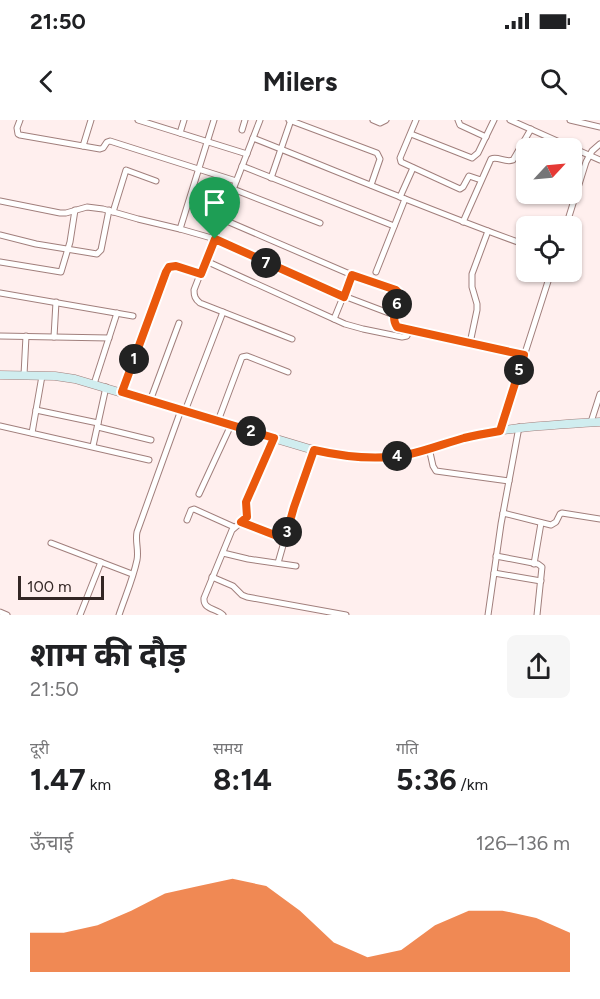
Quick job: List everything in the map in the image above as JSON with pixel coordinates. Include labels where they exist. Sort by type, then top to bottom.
[{"type":"street","points":[[20,120],[17,131],[20,135],[102,149],[106,142],[110,141],[236,182]]},
{"type":"street","points":[[83,146],[91,120]]},
{"type":"street","points":[[138,120],[154,123],[246,154]]},
{"type":"street","points":[[180,133],[184,120]]},
{"type":"street","points":[[180,229],[214,120]]},
{"type":"street","points":[[242,130],[245,120]]},
{"type":"street","points":[[260,120],[194,290],[196,300],[200,303],[292,339]]},
{"type":"street","points":[[272,178],[290,120],[377,153],[380,159],[371,185]]},
{"type":"street","points":[[373,120],[380,123],[386,120]]},
{"type":"street","points":[[416,120],[400,161],[460,189],[469,176],[481,180]]},
{"type":"street","points":[[458,120],[460,124],[486,137]]},
{"type":"street","points":[[411,134],[472,159],[478,153],[494,120]]},
{"type":"street","points":[[510,120],[600,160]]},
{"type":"street","points":[[570,120],[600,127]]},
{"type":"street","points":[[462,222],[490,159],[508,162],[513,160],[531,129]]},
{"type":"street","points":[[253,138],[516,241]]},
{"type":"street","points":[[569,216],[589,155],[600,144]]},
{"type":"street","points":[[242,166],[394,226]]},
{"type":"street","points":[[376,272],[413,168]]},
{"type":"street","points":[[0,235],[94,254],[100,252],[111,211],[126,170],[156,181]]},
{"type":"street","points":[[233,189],[320,223]]},
{"type":"street","points":[[0,201],[60,213],[93,207],[215,239],[344,297],[394,315]]},
{"type":"street","points":[[0,262],[60,273],[68,248],[75,210]]},
{"type":"street","points":[[222,219],[352,275],[398,292],[393,321],[397,327],[524,355]]},
{"type":"street","points":[[470,343],[477,310],[472,288],[472,274],[488,231]]},
{"type":"street","points":[[206,261],[334,319],[363,329],[402,338],[407,336],[410,330]]},
{"type":"street","points":[[122,392],[169,267],[176,266],[201,274]]},
{"type":"street","points":[[334,319],[352,275]]},
{"type":"street","points":[[500,431],[548,282]]},
{"type":"street","points":[[0,293],[133,316]]},
{"type":"street","points":[[54,337],[56,302]]},
{"type":"street","points":[[119,615],[138,555],[137,532],[223,312]]},
{"type":"street","points":[[94,384],[117,313]]},
{"type":"street","points":[[150,400],[179,323]]},
{"type":"street","points":[[0,336],[109,338]]},
{"type":"street","points":[[24,375],[26,336]]},
{"type":"street","points":[[218,421],[242,357],[248,356],[288,372]]},
{"type":"street","points":[[0,375],[67,378],[94,384],[314,450],[349,457],[410,454],[465,438],[519,427],[600,422]]},
{"type":"street","points":[[32,433],[42,376]]},
{"type":"street","points":[[93,446],[106,387]]},
{"type":"street","points":[[591,422],[600,394]]},
{"type":"street","points":[[36,410],[151,440]]},
{"type":"street","points":[[199,494],[231,425]]},
{"type":"street","points":[[0,426],[148,460]]},
{"type":"street","points":[[488,615],[519,427]]},
{"type":"street","points":[[223,615],[206,606],[204,598],[234,527],[247,517],[246,502],[274,438]]},
{"type":"street","points":[[429,448],[436,471],[509,481]]},
{"type":"street","points":[[278,563],[314,450]]},
{"type":"street","points":[[187,520],[191,510],[194,509],[234,527]]},
{"type":"street","points":[[503,513],[551,525],[555,524],[562,513],[600,519]]},
{"type":"street","points":[[241,522],[285,539]]},
{"type":"street","points":[[534,564],[541,523]]},
{"type":"street","points":[[51,543],[132,574]]},
{"type":"street","points":[[223,553],[296,566]]},
{"type":"street","points":[[496,556],[542,567],[537,615]]},
{"type":"street","points":[[80,615],[101,562]]},
{"type":"street","points":[[494,573],[541,581]]},
{"type":"street","points":[[212,577],[233,586],[247,597],[346,615]]},
{"type":"street","points":[[0,612],[7,615]]},
{"type":"route","points":[[215,239],[344,297],[352,275],[396,290],[399,296],[393,321],[397,327],[524,355],[500,431],[396,456],[349,457],[314,450],[285,539],[241,522],[247,517],[246,502],[274,438],[122,392],[169,267],[176,266],[201,274],[215,239]]}]
